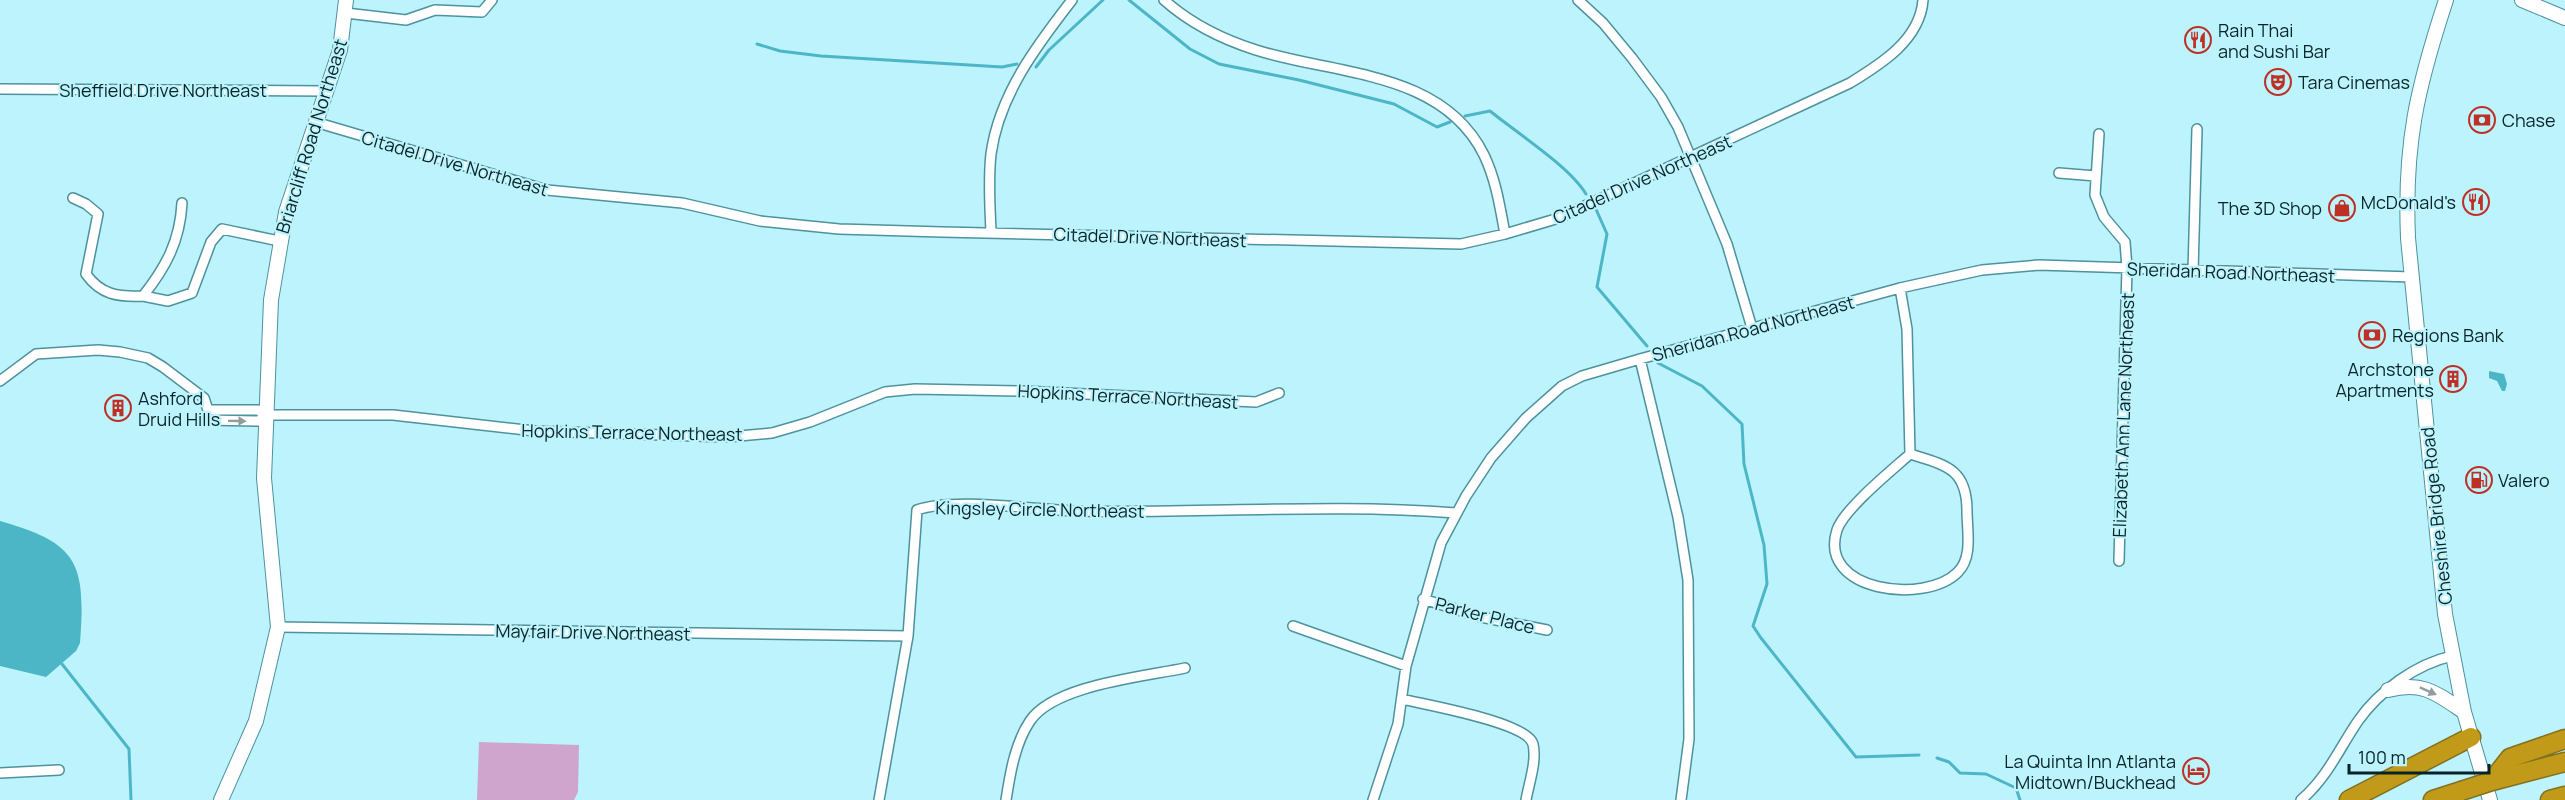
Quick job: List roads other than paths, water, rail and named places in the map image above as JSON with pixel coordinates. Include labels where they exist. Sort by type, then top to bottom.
[{"type":"highway","points":[[2349,800],[2471,737]]},
{"type":"highway","points":[[2488,781],[2510,758],[2565,738]]},
{"type":"highway","points":[[2433,800],[2488,781],[2564,762]]},
{"type":"highway","points":[[2550,800],[2565,796]]},
{"type":"main road","name":"Cheshire Bridge Road","points":[[2446,0],[2421,77],[2411,130],[2406,198],[2440,569],[2452,656],[2471,737],[2488,781],[2490,800]]},
{"type":"main road","points":[[2522,0],[2565,18]]},
{"type":"main road","name":"Briarcliff Road Northeast","points":[[221,800],[256,721],[278,627],[264,478],[271,300],[279,241],[315,122],[340,51],[346,6]]},
{"type":"main road","points":[[2388,690],[2404,686],[2425,688],[2464,712]]},
{"type":"street","points":[[346,6],[406,20],[435,10],[482,12],[492,0]]},
{"type":"street","points":[[991,232],[991,152],[1002,117],[1028,57],[1072,0]]},
{"type":"street","points":[[1164,0],[1188,20],[1232,42],[1404,86],[1441,104],[1459,120],[1483,153],[1494,178],[1505,234]]},
{"type":"street","points":[[1578,0],[1603,23],[1661,97],[1678,127],[1727,244],[1752,328]]},
{"type":"street","name":"Citadel Drive Northeast","points":[[315,122],[547,190],[682,203],[760,221],[816,227],[1461,244],[1559,218],[1866,74],[1906,40],[1921,15],[1923,0]]},
{"type":"street","name":"Sheffield Drive Northeast","points":[[0,89],[326,91]]},
{"type":"street","points":[[2193,270],[2197,129]]},
{"type":"street","name":"Elizabeth Ann Lane Northeast","points":[[2099,134],[2095,195],[2104,217],[2125,242],[2127,268],[2118,561]]},
{"type":"street","points":[[2059,173],[2097,176]]},
{"type":"street","points":[[73,198],[86,204],[98,214],[86,274],[94,286],[112,296],[143,296],[168,301],[192,293],[211,242],[222,230],[279,241]]},
{"type":"street","points":[[143,296],[172,254],[181,222],[182,203]]},
{"type":"street","name":"Sheridan Road Northeast","points":[[1373,800],[1398,724],[1406,666],[1423,599],[1441,543],[1456,513],[1491,458],[1526,418],[1562,387],[1582,376],[1640,358],[1834,308],[1900,288],[1982,270],[2022,265],[2412,276]]},
{"type":"street","points":[[1900,288],[1907,330],[1910,454],[1851,511],[1837,529],[1835,543],[1838,560],[1846,571],[1859,581],[1878,587],[1908,589],[1932,587],[1945,582],[1965,563],[1967,510],[1964,486],[1947,465],[1910,454]]},
{"type":"street","points":[[0,381],[36,354],[98,350],[120,352],[148,358],[204,398],[208,410],[258,410],[265,416],[259,421],[207,420]]},
{"type":"street","points":[[1640,358],[1678,517],[1688,580],[1689,739],[1681,800]]},
{"type":"street","name":"Hopkins Terrace Northeast","points":[[265,416],[393,415],[535,431],[728,437],[772,433],[810,422],[885,392],[1022,391],[1256,402],[1279,393]]},
{"type":"street","name":"Kingsley Circle Northeast","points":[[879,800],[908,636],[918,510],[928,506],[1141,512],[1323,507],[1456,513]]},
{"type":"street","name":"Parker Place","points":[[1423,599],[1481,617],[1547,630]]},
{"type":"street","points":[[1293,626],[1406,666]]},
{"type":"street","name":"Mayfair Drive Northeast","points":[[278,627],[908,636]]},
{"type":"street","points":[[2301,800],[2318,785],[2360,718],[2388,690],[2427,664],[2452,656]]},
{"type":"street","points":[[1006,800],[1013,761],[1023,736],[1030,720],[1047,704],[1066,693],[1185,668]]},
{"type":"street","points":[[1402,699],[1483,719],[1525,734],[1532,742],[1534,754],[1526,800]]},
{"type":"street","points":[[0,773],[59,770]]},
{"type":"water","points":[[2489,371],[2504,374],[2507,384],[2505,391],[2502,391],[2497,381],[2489,378]]},
{"type":"water","points":[[0,521],[47,538],[62,548],[72,561],[78,575],[82,616],[80,643],[76,651],[46,677],[0,666]]},
{"type":"waterway","points":[[1036,67],[1049,50],[1103,0]]},
{"type":"waterway","points":[[1129,0],[1190,49],[1219,64],[1299,80],[1394,104],[1437,127],[1450,122]]},
{"type":"waterway","points":[[757,44],[780,51],[821,56],[1002,67],[1017,64]]},
{"type":"waterway","points":[[1465,116],[1490,111],[1568,172],[1586,194]]},
{"type":"waterway","points":[[1595,207],[1607,234],[1597,287],[1647,346]]},
{"type":"waterway","points":[[1658,363],[1702,386],[1742,424],[1744,464],[1764,545],[1767,584],[1753,626],[1856,757],[1919,755]]},
{"type":"waterway","points":[[62,664],[129,749],[131,800]]},
{"type":"waterway","points":[[1937,758],[1949,762],[1960,773],[1986,774],[2016,788],[2020,800]]},
{"type":"place","name":"Rain Thai and Sushi Bar","points":[[2198,40]]},
{"type":"place","name":"Tara Cinemas","points":[[2278,82]]},
{"type":"place","name":"Chase","points":[[2482,120]]},
{"type":"place","name":"McDonald's","points":[[2476,202]]},
{"type":"place","name":"The 3D Shop","points":[[2342,208]]},
{"type":"place","name":"Regions Bank","points":[[2372,335]]},
{"type":"place","name":"Archstone Apartments","points":[[2453,379]]},
{"type":"place","name":"Ashford Druid Hills","points":[[118,408]]},
{"type":"place","name":"Valero","points":[[2479,480]]},
{"type":"place","name":"La Quinta Inn Atlanta Midtown/Buckhead","points":[[2196,771]]}]
